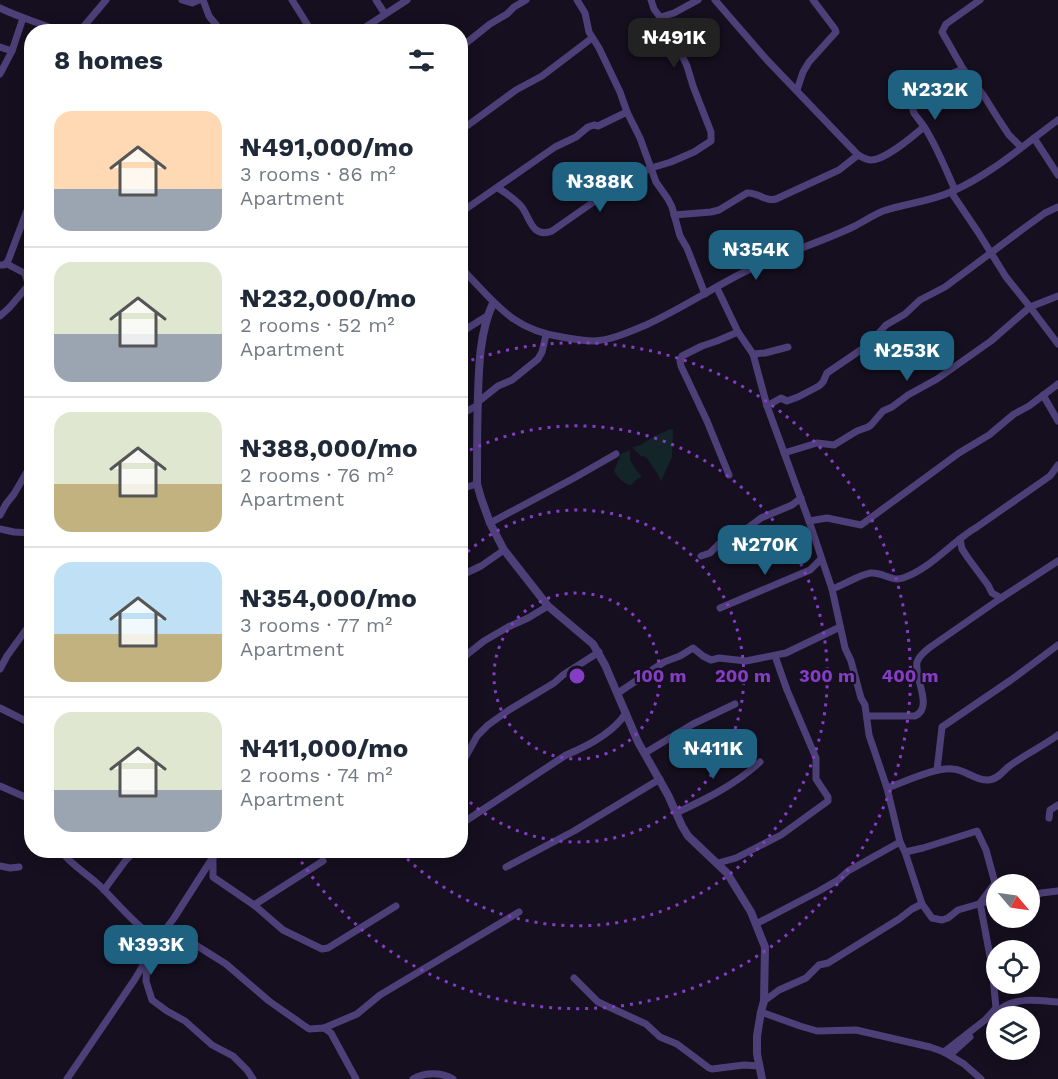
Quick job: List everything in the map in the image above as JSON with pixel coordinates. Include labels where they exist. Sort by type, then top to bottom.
[{"type":"street","points":[[86,24],[106,0]]},
{"type":"street","points":[[182,0],[192,3],[201,0],[216,24]]},
{"type":"street","points":[[292,0],[307,24]]},
{"type":"street","points":[[376,0],[385,14]]},
{"type":"street","points":[[370,24],[407,0]]},
{"type":"street","points":[[468,42],[526,0]]},
{"type":"street","points":[[577,0],[585,13],[589,32],[620,92],[654,169],[656,182],[668,199],[680,236],[705,294]]},
{"type":"street","points":[[498,188],[522,207],[534,226],[547,233],[622,182],[708,144],[712,138],[711,132],[687,66],[670,31],[654,9],[651,0]]},
{"type":"street","points":[[661,17],[698,0]]},
{"type":"street","points":[[715,0],[767,60],[865,159],[879,159],[898,148],[924,127]]},
{"type":"street","points":[[796,90],[809,62],[836,32],[813,0]]},
{"type":"street","points":[[980,0],[946,24],[942,32],[963,69],[1009,135],[1021,147]]},
{"type":"street","points":[[0,9],[41,24]]},
{"type":"street","points":[[0,74],[12,51],[23,18]]},
{"type":"street","points":[[468,125],[516,90],[542,76],[592,38]]},
{"type":"street","points":[[0,46],[12,51]]},
{"type":"street","points":[[963,69],[927,85],[916,94],[911,105],[913,111],[924,127],[953,191],[991,253],[1006,277],[1058,344]]},
{"type":"street","points":[[468,208],[555,147],[576,137],[588,127],[598,126],[627,112]]},
{"type":"street","points":[[468,276],[493,303],[523,326],[546,335],[582,340],[594,341],[611,338],[664,316],[754,267],[856,226],[876,214],[928,201],[953,191],[995,166],[1058,120]]},
{"type":"street","points":[[1034,138],[1058,175]]},
{"type":"street","points":[[674,215],[719,210],[751,193],[766,200],[776,199],[839,170],[858,154]]},
{"type":"street","points":[[767,406],[781,398],[787,401],[798,397],[819,386],[827,373],[868,345],[886,325],[921,300],[945,287],[1045,213],[1058,207]]},
{"type":"street","points":[[24,215],[3,264],[24,273]]},
{"type":"street","points":[[717,288],[738,332],[753,354],[767,406],[810,521],[832,589],[844,648],[851,661],[865,705],[869,735],[887,788],[900,842],[922,904],[932,918],[942,920],[958,910],[986,902]]},
{"type":"street","points":[[0,316],[24,290]]},
{"type":"street","points":[[784,453],[817,443],[834,444],[871,425],[883,411],[937,379],[991,340],[1030,307],[1058,296]]},
{"type":"street","points":[[493,303],[482,335],[477,484],[481,498],[490,523],[504,550],[548,606],[582,633],[599,652],[638,742],[660,779],[688,836],[727,873],[756,924],[765,946],[764,1001],[757,1036],[762,1079]]},
{"type":"street","points":[[468,328],[487,316]]},
{"type":"street","points":[[729,475],[680,361],[682,356],[692,351],[738,332]]},
{"type":"street","points":[[468,411],[498,386],[512,380],[538,359],[546,335]]},
{"type":"street","points":[[753,354],[788,346]]},
{"type":"street","points":[[810,521],[827,518],[861,525],[1058,384]]},
{"type":"street","points":[[1043,395],[1058,421]]},
{"type":"street","points":[[490,523],[616,454]]},
{"type":"street","points":[[832,589],[870,573],[878,573],[894,579],[905,578],[936,559],[960,539],[1050,476],[1058,465]]},
{"type":"street","points":[[0,515],[24,477]]},
{"type":"street","points":[[468,487],[477,484]]},
{"type":"street","points":[[700,556],[710,554],[720,543],[761,518],[792,505],[801,498]]},
{"type":"street","points":[[0,529],[24,533]]},
{"type":"street","points":[[960,539],[962,549],[992,593],[988,608]]},
{"type":"street","points":[[468,572],[504,550]]},
{"type":"street","points":[[720,608],[810,570],[821,559]]},
{"type":"street","points":[[867,716],[915,716],[920,713],[923,709],[923,700],[917,663],[920,656],[1001,598],[1058,561]]},
{"type":"street","points":[[992,593],[1001,598]]},
{"type":"street","points":[[468,654],[484,641],[548,606]]},
{"type":"street","points":[[618,693],[664,662],[693,648],[711,660],[719,657],[746,662],[786,654],[840,627]]},
{"type":"street","points":[[0,669],[24,633]]},
{"type":"street","points":[[937,770],[942,727],[1058,645]]},
{"type":"street","points":[[468,752],[477,736],[488,725],[599,652]]},
{"type":"street","points":[[718,863],[736,858],[781,836],[828,801],[816,780],[816,758],[775,656]]},
{"type":"street","points":[[645,753],[693,724],[735,704]]},
{"type":"street","points":[[0,708],[24,720]]},
{"type":"street","points":[[468,819],[566,755],[611,730],[626,713]]},
{"type":"street","points":[[887,788],[937,770],[952,768],[981,779],[996,778],[1010,766],[1058,735]]},
{"type":"street","points":[[676,813],[702,801],[744,776],[760,762]]},
{"type":"street","points":[[507,867],[574,831],[660,779]]},
{"type":"street","points":[[0,786],[24,796]]},
{"type":"street","points":[[1049,818],[1050,810],[1058,805]]},
{"type":"street","points":[[905,852],[977,831],[986,850],[995,883],[980,903],[992,967],[996,1008],[986,1020],[947,1054]]},
{"type":"street","points":[[756,924],[819,891],[848,871],[900,842]]},
{"type":"street","points":[[66,858],[141,926],[159,938]]},
{"type":"street","points":[[104,890],[128,858]]},
{"type":"street","points":[[67,1079],[148,958],[210,858]]},
{"type":"street","points":[[212,858],[213,877],[254,904],[283,930],[322,949],[328,948],[396,906]]},
{"type":"street","points":[[254,904],[323,861]]},
{"type":"street","points":[[0,866],[19,867]]},
{"type":"street","points":[[1040,894],[1058,891]]},
{"type":"street","points":[[764,1001],[779,990],[806,978],[819,964],[828,963],[922,904]]},
{"type":"street","points":[[166,928],[226,964],[269,1001],[309,1029],[324,1028],[357,1014],[380,995],[519,912]]},
{"type":"street","points":[[148,958],[146,981],[152,1000],[185,1021],[212,1045],[233,1056],[253,1079]]},
{"type":"street","points":[[574,978],[598,1002],[646,1024],[660,1037],[677,1044],[709,1068],[759,1066]]},
{"type":"street","points":[[947,1054],[1005,1006],[1032,1000],[1058,1002]]},
{"type":"street","points":[[761,1012],[817,1031],[856,1030],[947,1054],[964,1064],[981,1079]]},
{"type":"street","points":[[324,1028],[331,1033],[356,1079]]},
{"type":"street","points":[[413,1079],[416,1076],[433,1073],[453,1079]]},
{"type":"shaded area","points":[[670,429],[673,430],[672,457],[661,481],[646,457],[641,456],[632,447]]},
{"type":"shaded area","points":[[630,450],[630,460],[642,477],[631,485],[621,480],[614,471],[621,454]]}]
